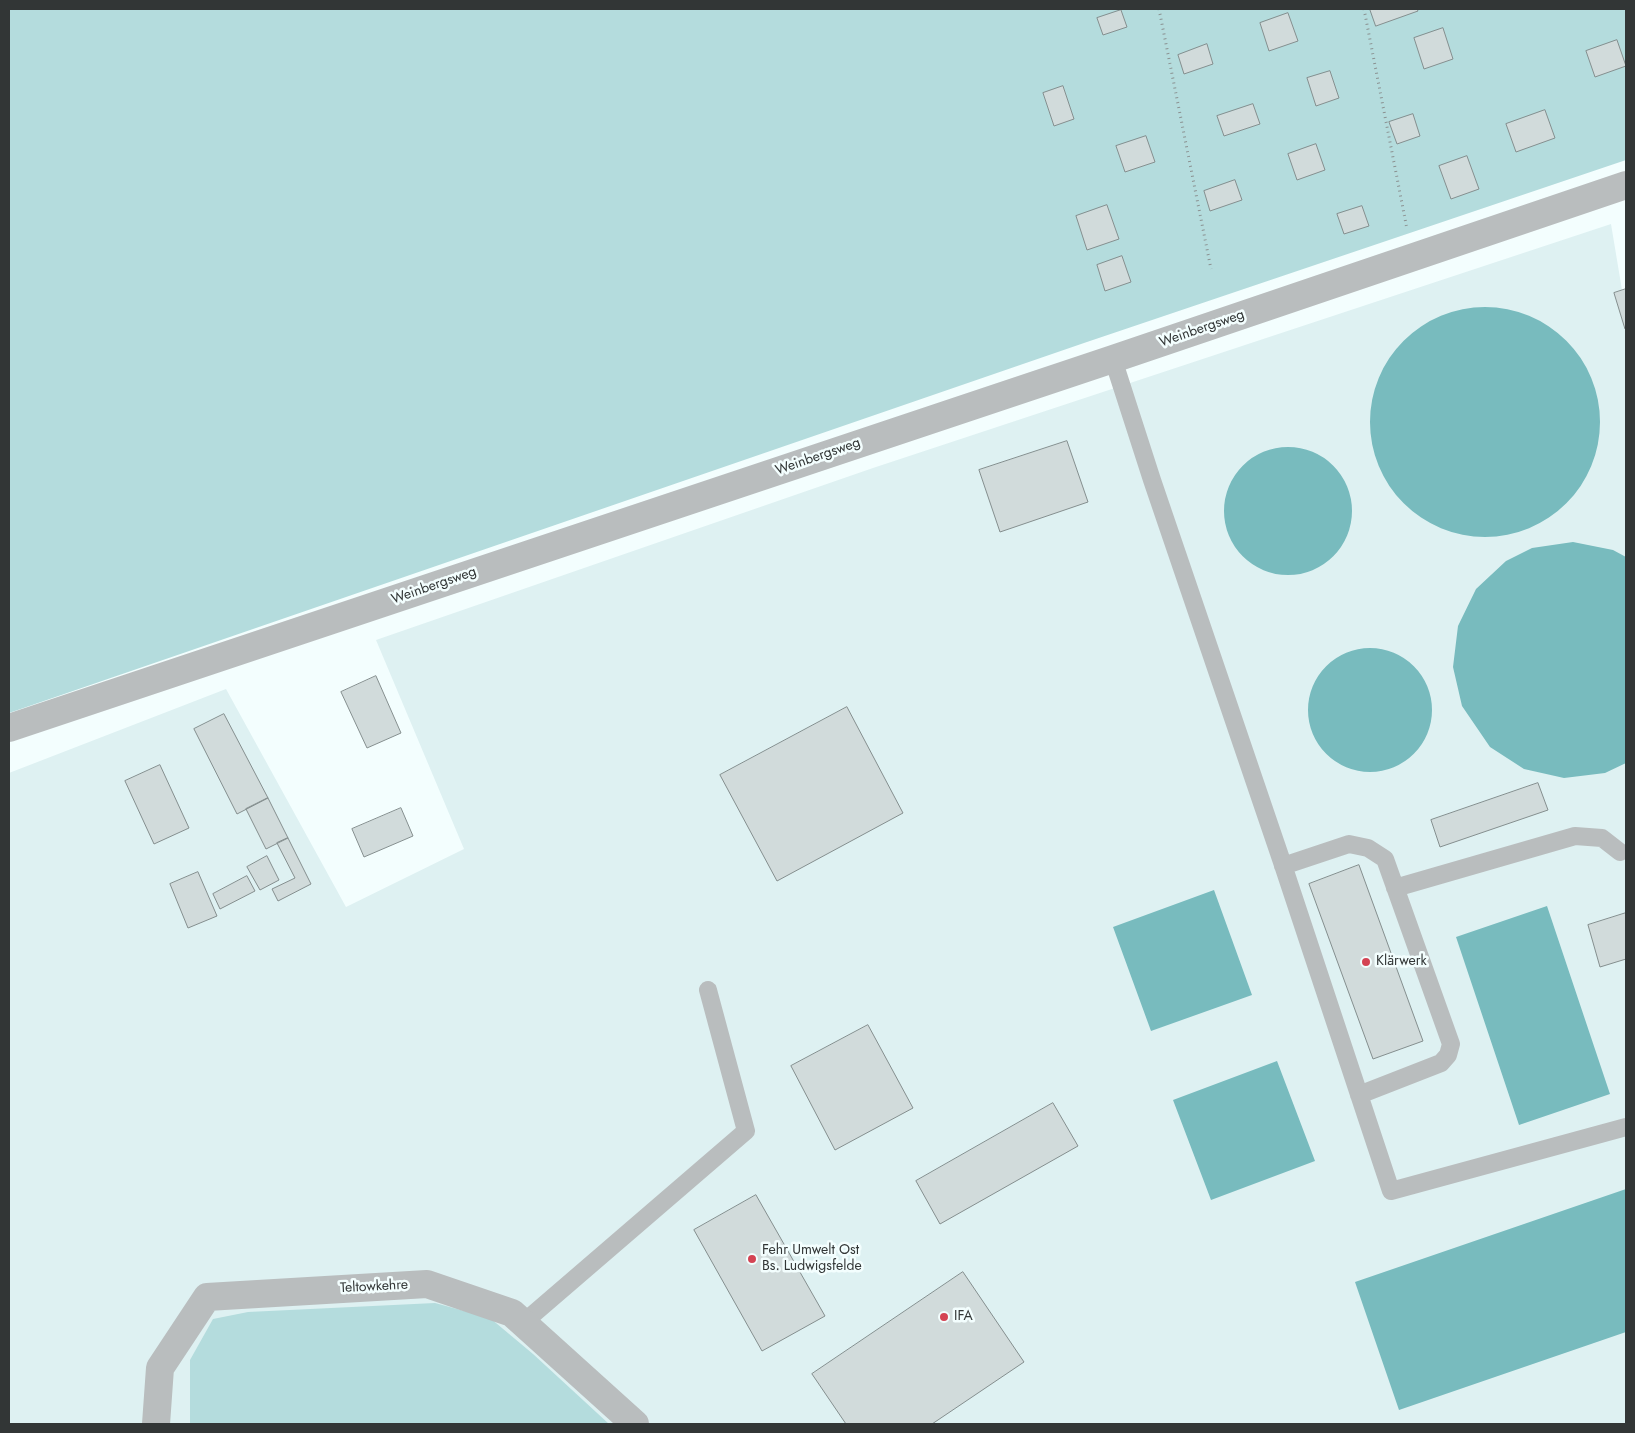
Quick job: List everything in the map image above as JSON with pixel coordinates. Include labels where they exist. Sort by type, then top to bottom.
[{"type":"street","name":"Weinbergsweg","points":[[9,728],[1113,359],[1626,185]]},
{"type":"street","name":"Teltowkehre","points":[[156,1424],[160,1368],[207,1297],[427,1284],[512,1313],[635,1424]]},
{"type":"lane","points":[[1113,359],[1152,480],[1284,866],[1390,1191],[1626,1127]]},
{"type":"lane","points":[[1395,888],[1575,836],[1602,838],[1620,852]]},
{"type":"lane","points":[[1284,866],[1349,844],[1368,848],[1385,859],[1451,1044],[1448,1055],[1441,1063],[1359,1095]]},
{"type":"lane","points":[[524,1324],[746,1131],[708,990]]},
{"type":"path","points":[[1159,9],[1211,269]]},
{"type":"path","points":[[1364,9],[1413,257]]},
{"type":"shaded area","points":[[9,9],[1626,9],[1626,160],[1084,343],[9,713]]},
{"type":"shaded area","points":[[1611,224],[1626,314],[1626,1424],[9,1424],[9,773],[226,689],[346,907],[464,849],[376,640],[873,468]]},
{"type":"shaded area","points":[[1485,307],[1507,309],[1529,316],[1549,326],[1574,349],[1581,358],[1595,389],[1600,422],[1598,444],[1591,466],[1581,486],[1558,511],[1549,518],[1518,532],[1485,537],[1463,535],[1441,528],[1421,518],[1396,495],[1389,486],[1375,455],[1370,422],[1372,400],[1379,378],[1389,358],[1412,333],[1421,326],[1452,312]]},
{"type":"shaded area","points":[[1288,447],[1312,452],[1333,466],[1347,487],[1352,511],[1347,535],[1333,556],[1312,570],[1288,575],[1264,570],[1243,556],[1229,535],[1224,511],[1229,487],[1243,466],[1264,452]]},
{"type":"shaded area","points":[[1573,542],[1613,550],[1626,557],[1626,763],[1605,773],[1564,778],[1524,769],[1490,747],[1462,706],[1453,667],[1458,626],[1476,589],[1506,561],[1532,548]]},
{"type":"shaded area","points":[[1370,648],[1394,653],[1414,666],[1427,686],[1432,710],[1427,734],[1414,754],[1394,767],[1370,772],[1346,767],[1326,754],[1313,734],[1308,710],[1313,686],[1326,666],[1346,653]]},
{"type":"shaded area","points":[[1214,890],[1252,995],[1151,1031],[1113,927]]},
{"type":"shaded area","points":[[1547,906],[1610,1094],[1519,1125],[1456,937]]},
{"type":"shaded area","points":[[1277,1061],[1315,1161],[1211,1200],[1173,1100]]},
{"type":"shaded area","points":[[1626,1189],[1626,1332],[1399,1410],[1355,1282]]},
{"type":"shaded area","points":[[435,1303],[490,1318],[533,1354],[609,1424],[190,1424],[190,1360],[213,1319],[248,1312]]},
{"type":"building","points":[[1370,9],[1417,9],[1418,11],[1376,26]]},
{"type":"building","points":[[1121,10],[1127,27],[1103,35],[1097,18]]},
{"type":"building","points":[[1288,13],[1298,41],[1269,51],[1260,23]]},
{"type":"building","points":[[1443,28],[1453,59],[1424,69],[1414,38]]},
{"type":"building","points":[[1617,40],[1626,66],[1595,77],[1586,51]]},
{"type":"building","points":[[1207,44],[1213,64],[1184,74],[1178,55]]},
{"type":"building","points":[[1330,71],[1339,98],[1316,106],[1307,78]]},
{"type":"building","points":[[1063,86],[1074,119],[1054,126],[1043,93]]},
{"type":"building","points":[[1253,104],[1260,124],[1224,136],[1217,116]]},
{"type":"building","points":[[1545,110],[1555,138],[1516,152],[1506,124]]},
{"type":"building","points":[[1413,114],[1420,136],[1397,144],[1389,122]]},
{"type":"building","points":[[1146,136],[1155,162],[1125,172],[1116,146]]},
{"type":"building","points":[[1316,144],[1325,170],[1297,180],[1288,154]]},
{"type":"building","points":[[1467,156],[1479,189],[1451,199],[1439,166]]},
{"type":"building","points":[[1235,180],[1242,200],[1210,211],[1204,191]]},
{"type":"building","points":[[1107,205],[1119,239],[1087,250],[1076,216]]},
{"type":"building","points":[[1362,206],[1369,226],[1344,234],[1337,214]]},
{"type":"building","points":[[1122,256],[1131,282],[1105,291],[1097,265]]},
{"type":"building","points":[[1626,289],[1626,329],[1625,329],[1614,293]]},
{"type":"building","points":[[1067,441],[1088,502],[1000,532],[979,470]]},
{"type":"building","points":[[376,676],[401,733],[367,748],[341,692]]},
{"type":"building","points":[[847,707],[903,813],[777,881],[720,775]]},
{"type":"building","points":[[224,714],[268,798],[237,814],[194,729]]},
{"type":"building","points":[[160,765],[189,828],[154,844],[125,781]]},
{"type":"building","points":[[1538,783],[1548,810],[1440,847],[1431,820]]},
{"type":"building","points":[[268,798],[288,838],[266,849],[246,809]]},
{"type":"building","points":[[401,808],[413,836],[364,857],[352,829]]},
{"type":"building","points":[[288,838],[311,884],[278,901],[272,889],[295,878],[277,843]]},
{"type":"building","points":[[267,856],[279,880],[260,890],[247,867]]},
{"type":"building","name":"Klärwerk","points":[[1359,865],[1423,1041],[1373,1059],[1309,884]]},
{"type":"building","points":[[198,872],[217,916],[188,928],[170,884]]},
{"type":"building","points":[[247,876],[255,891],[220,909],[213,894]]},
{"type":"building","points":[[1626,913],[1626,959],[1600,967],[1588,925]]},
{"type":"building","points":[[868,1025],[913,1108],[835,1150],[791,1066]]},
{"type":"building","points":[[1053,1103],[1078,1146],[940,1224],[916,1181]]},
{"type":"building","name":"Fehr Umwelt Ost Bs. Ludwigsfelde","points":[[756,1195],[825,1316],[762,1351],[694,1230]]},
{"type":"building","name":"IFA","points":[[963,1272],[1024,1362],[932,1424],[846,1424],[812,1374]]},
{"type":"place","name":"Klärwerk","points":[[1366,962]]},
{"type":"place","name":"Fehr Umwelt Ost Bs. Ludwigsfelde","points":[[752,1259]]},
{"type":"place","name":"IFA","points":[[944,1317]]}]
